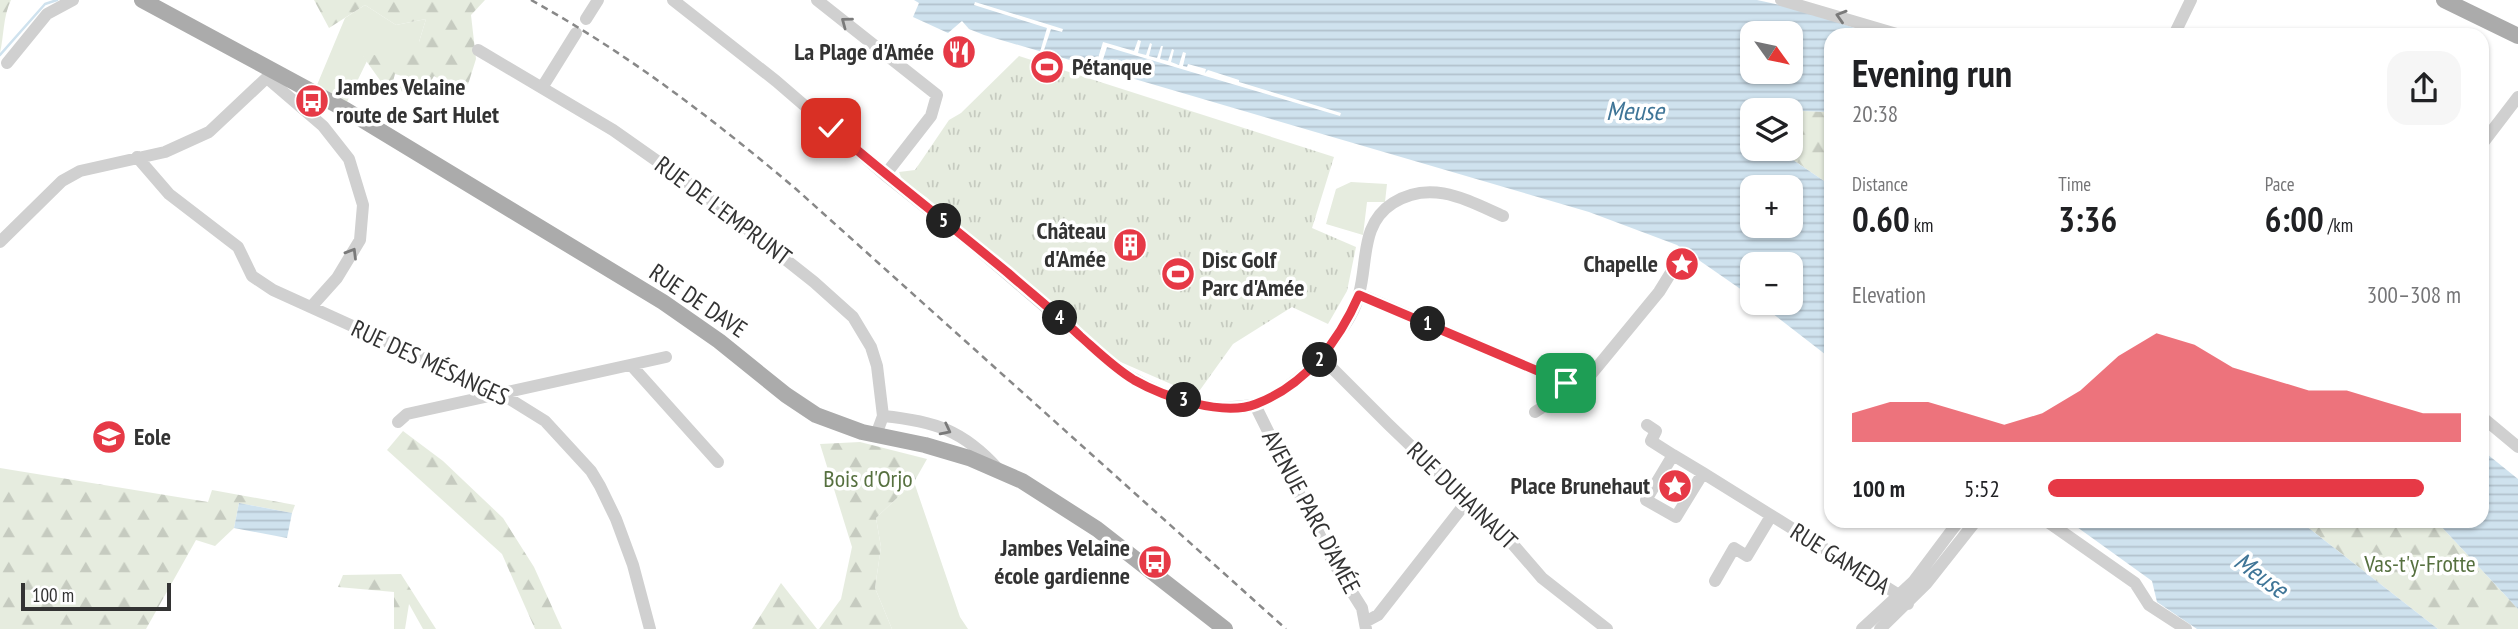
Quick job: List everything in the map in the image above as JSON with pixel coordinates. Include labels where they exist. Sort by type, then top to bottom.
[{"type":"main road","name":"RUE DE DAVE","points":[[142,0],[403,145],[672,309],[816,415],[836,424],[925,445],[999,470],[1058,502],[1097,529],[1225,629]]},
{"type":"main road","points":[[2444,0],[2518,36]]},
{"type":"street","points":[[7,63],[47,14],[73,0]]},
{"type":"street","points":[[586,19],[598,0]]},
{"type":"street","name":"AVENUE PARC D'AMÉE","points":[[673,0],[973,244],[1113,365],[1133,379],[1194,403],[1255,405],[1333,562],[1362,608],[1366,625]]},
{"type":"street","points":[[817,0],[937,95],[931,116],[885,175]]},
{"type":"street","points":[[1781,0],[1876,28]]},
{"type":"street","points":[[2177,28],[2191,0]]},
{"type":"street","points":[[542,86],[576,33]]},
{"type":"street","name":"RUE DE L'EMPRUNT","points":[[478,50],[613,130],[694,187],[814,282],[853,317],[871,347],[877,366],[883,416],[876,435]]},
{"type":"street","points":[[0,242],[62,181],[80,171],[165,152],[209,132],[271,74],[323,126],[349,159],[363,205],[360,240],[337,278],[311,307]]},
{"type":"street","points":[[2489,135],[2518,97]]},
{"type":"street","name":"RUE DES MÉSANGES","points":[[137,157],[169,194],[239,247],[252,276],[273,290],[500,393],[545,421],[591,471],[616,519],[650,629]]},
{"type":"street","points":[[1255,405],[1290,385],[1322,358],[1349,318],[1359,295],[1368,238],[1378,218],[1394,202],[1417,192],[1440,191],[1503,216]]},
{"type":"street","points":[[1549,403],[1570,400],[1659,292],[1680,258]]},
{"type":"street","points":[[1359,295],[1566,383],[1587,379]]},
{"type":"street","points":[[398,422],[407,414],[666,358]]},
{"type":"street","name":"RUE DUHAINAUT","points":[[1322,358],[1510,541],[1542,578],[1606,629]]},
{"type":"street","points":[[631,365],[718,462]]},
{"type":"street","points":[[1535,412],[1549,403],[1566,383]]},
{"type":"street","points":[[883,416],[920,420],[937,425],[981,450],[999,470]]},
{"type":"street","points":[[2489,423],[2518,447]]},
{"type":"street","points":[[1647,425],[1656,431],[1651,441],[1703,473],[1676,517],[1646,499],[1673,456]]},
{"type":"street","name":"RUE GAMEDA","points":[[1703,473],[1903,599]]},
{"type":"street","points":[[1366,625],[1378,615],[1468,500]]},
{"type":"street","name":"RUE GAMEDA","points":[[1715,581],[1734,548],[1747,556],[1771,516]]},
{"type":"street","points":[[1862,629],[1903,599],[1954,528]]},
{"type":"street","points":[[1880,629],[1903,599],[1969,528]]},
{"type":"street","points":[[2057,528],[2135,583],[2149,605],[2186,629]]},
{"type":"green space","points":[[0,0],[11,0],[0,53]]},
{"type":"green space","points":[[314,0],[485,0],[471,15],[476,59],[465,94],[434,76],[425,91],[410,76],[402,92],[402,76],[395,74],[392,85],[382,83],[362,55],[396,55],[403,42],[419,42],[426,19],[396,25],[365,5],[329,28]]},
{"type":"green space","points":[[365,5],[396,25],[426,19],[419,42],[396,56],[363,56],[367,61],[347,102],[317,85],[345,18]]},
{"type":"green space","points":[[1019,56],[1334,157],[1312,228],[1356,247],[1347,291],[1328,324],[1292,307],[1233,344],[1200,390],[1187,391],[1116,360],[926,197],[902,180],[899,172],[915,170],[949,120],[961,113]]},
{"type":"green space","points":[[1803,111],[1824,112],[1824,181],[1795,161],[1803,161]]},
{"type":"green space","points":[[1351,182],[1387,184],[1385,202],[1367,202],[1363,235],[1326,224],[1336,189]]},
{"type":"green space","points":[[403,431],[443,461],[503,518],[534,567],[562,629],[535,629],[502,554],[387,450]]},
{"type":"green space","name":"Bois d'Orjo","points":[[860,442],[927,459],[914,482],[876,518],[881,547],[875,588],[892,629],[819,629],[841,599],[852,547],[820,444]]},
{"type":"green space","points":[[0,468],[208,502],[212,490],[295,505],[292,513],[239,503],[234,528],[215,546],[196,540],[146,629],[0,629]]},
{"type":"green space","points":[[914,482],[960,617],[968,629],[892,629],[875,588],[881,547],[876,518]]},
{"type":"green space","name":"Vas-t'y-Frotte","points":[[2309,528],[2443,528],[2518,609],[2518,629],[2438,629]]},
{"type":"green space","points":[[401,574],[436,629],[423,629],[409,604],[405,629],[394,629],[394,592],[338,587],[343,575]]},
{"type":"green space","points":[[781,583],[817,629],[752,629]]},
{"type":"water","name":"Meuse","points":[[914,0],[1757,0],[1807,11],[1854,28],[1824,28],[1824,112],[1803,111],[1803,98],[1740,98],[1740,161],[1795,161],[1824,181],[1824,353],[1774,315],[1803,315],[1803,252],[1740,252],[1740,289],[1677,245],[1589,212],[984,35],[969,29],[962,21],[948,33],[913,17],[919,3]]},
{"type":"water","points":[[2489,456],[2518,479],[2518,609],[2443,528],[2489,528]]},
{"type":"water","points":[[239,503],[292,513],[287,538],[234,528]]},
{"type":"water","name":"Meuse","points":[[2078,528],[2309,528],[2438,629],[2197,629],[2157,602],[2152,581]]},
{"type":"pier","points":[[975,2],[1063,29],[1062,32],[1051,29],[1043,53],[1040,52],[1047,28],[974,5]]},
{"type":"pier","points":[[1138,40],[1141,41],[1138,53],[1146,55],[1150,43],[1149,56],[1157,58],[1163,46],[1160,59],[1168,61],[1172,49],[1171,62],[1179,65],[1183,52],[1186,53],[1183,66],[1187,67],[1188,64],[1206,69],[1205,73],[1208,70],[1341,113],[1340,116],[1107,47],[1099,72],[1094,71],[1103,42],[1134,51]]},
{"type":"waterway","points":[[0,55],[45,4],[57,0]]},
{"type":"railway","points":[[531,0],[567,20],[668,88],[796,189],[1286,629]]},
{"type":"place","name":"La Plage d'Amée","points":[[959,52]]},
{"type":"place","name":"Pétanque","points":[[1047,67]]},
{"type":"place","name":"Jambes Velaine route de Sart Hulet","points":[[312,101]]},
{"type":"place","name":"Château d'Amée","points":[[1130,245]]},
{"type":"place","name":"Chapelle","points":[[1682,264]]},
{"type":"place","name":"Disc Golf Parc d'Amée","points":[[1178,274]]},
{"type":"place","name":"Eole","points":[[109,437]]},
{"type":"place","name":"Place Brunehaut","points":[[1675,486]]},
{"type":"place","name":"Jambes Velaine école gardienne","points":[[1155,562]]},
{"type":"route","points":[[831,128],[1059,316],[1113,365],[1133,379],[1181,399],[1215,406],[1255,405],[1290,385],[1322,358],[1349,318],[1359,295],[1566,383]]}]
